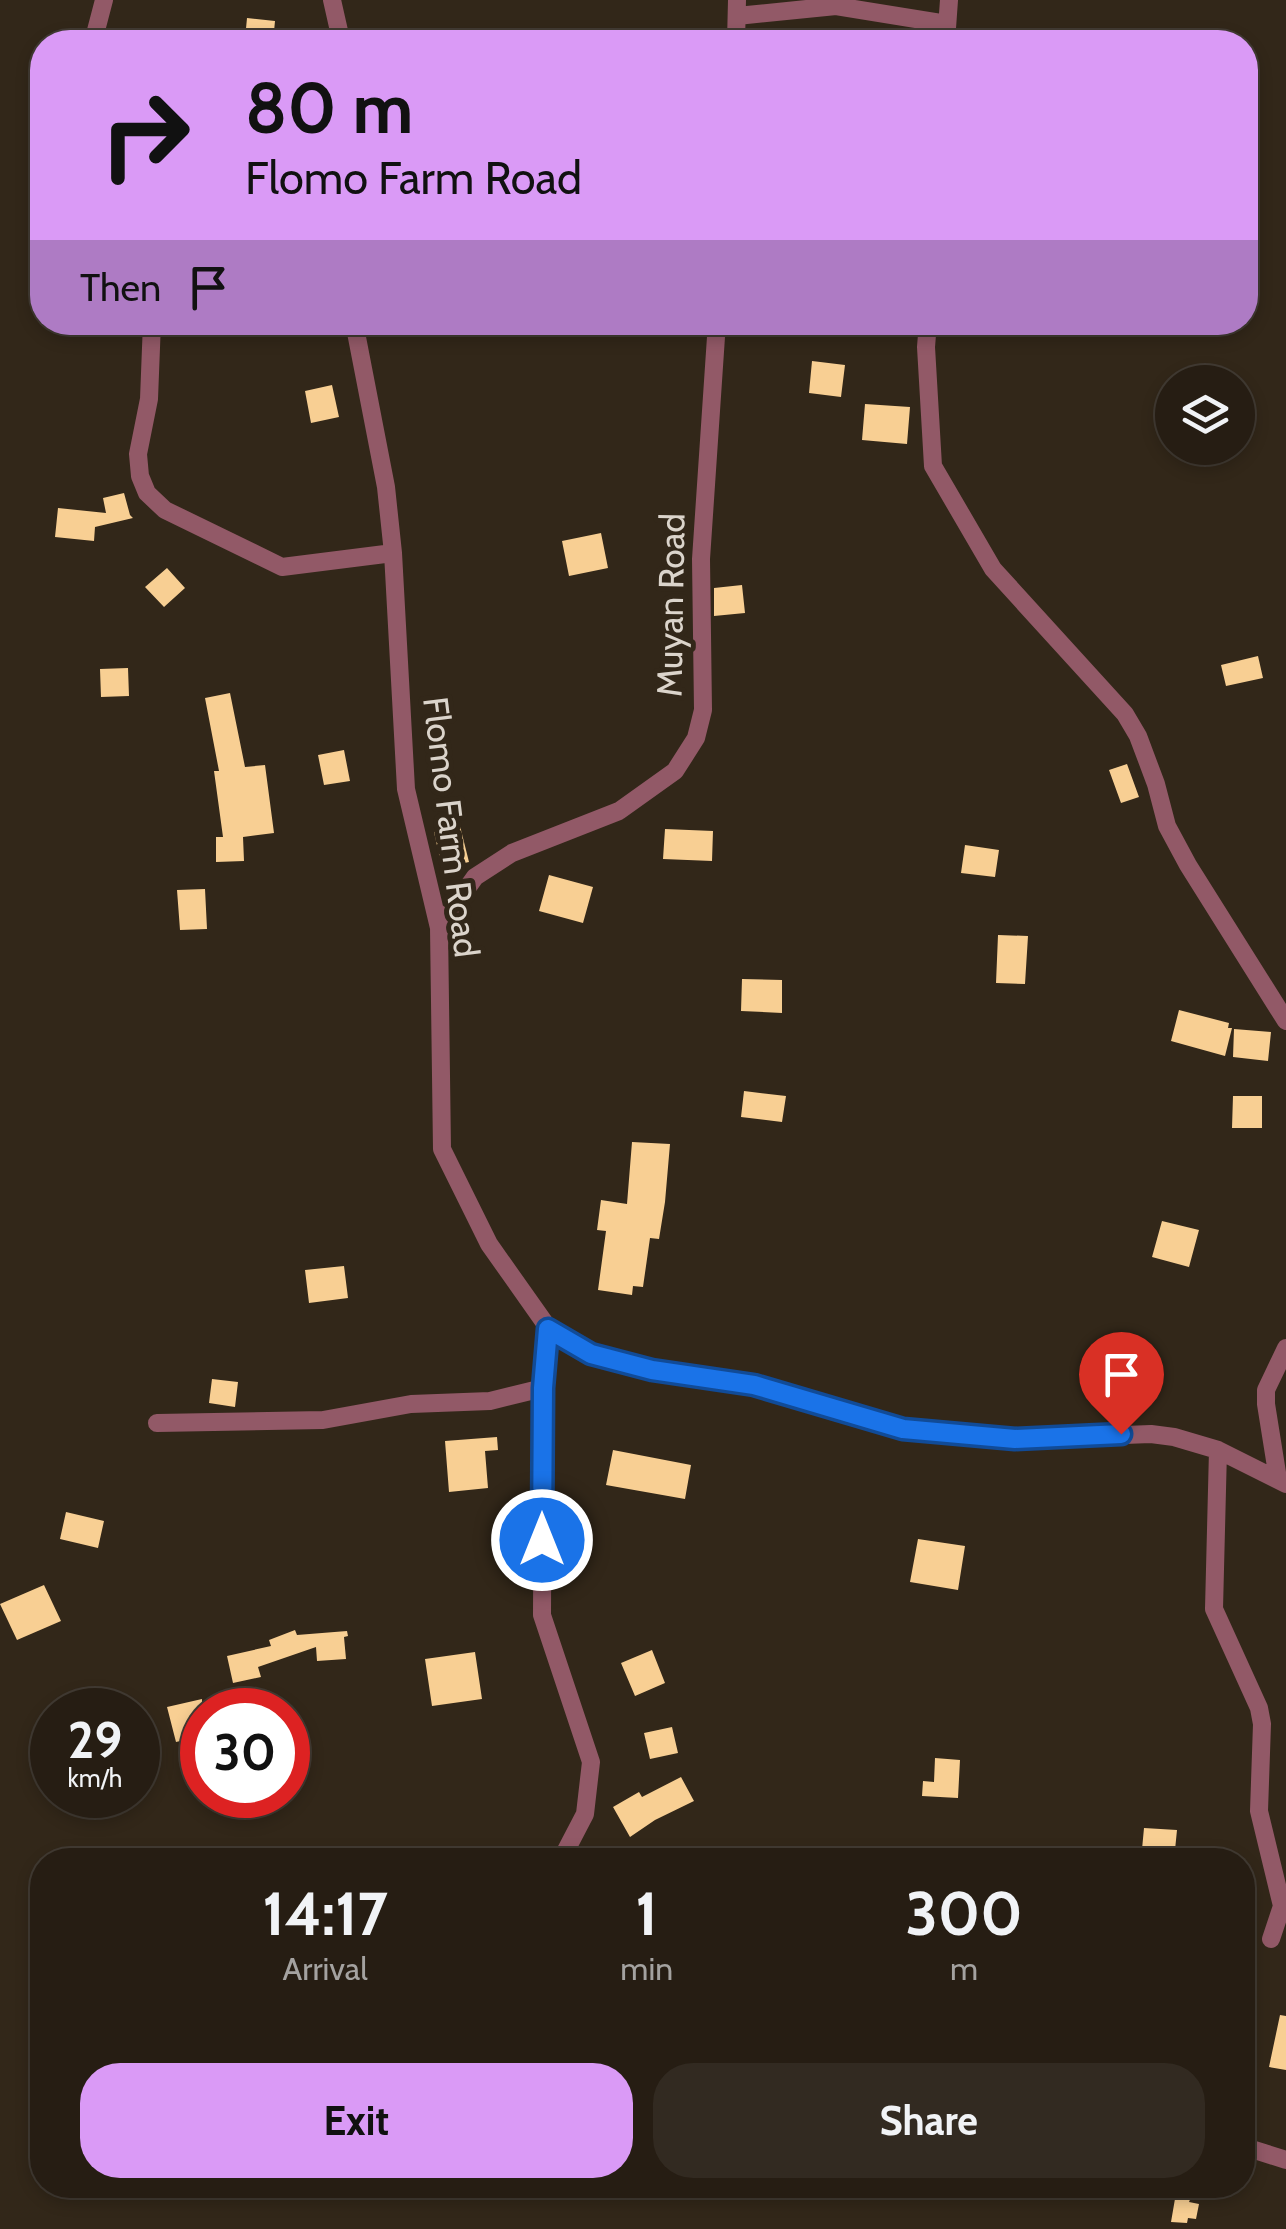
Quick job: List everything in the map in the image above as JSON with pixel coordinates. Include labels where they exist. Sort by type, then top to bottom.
[{"type":"street","points":[[95,30],[104,0]]},
{"type":"street","points":[[332,0],[340,30]]},
{"type":"street","points":[[947,30],[949,0]]},
{"type":"street","points":[[737,8],[836,6],[935,30]]},
{"type":"street","points":[[151,335],[149,399],[138,454],[140,476],[147,492],[165,510],[282,567],[393,553]]},
{"type":"street","name":"Flomo Farm Road","points":[[357,335],[386,487],[406,788],[439,928],[442,1149],[489,1244],[548,1329],[591,1354],[652,1370],[754,1385],[903,1429],[1015,1439],[1150,1434],[1174,1437],[1218,1450],[1282,1482]]},
{"type":"street","name":"Muyan Road","points":[[439,928],[475,877],[512,853],[619,811],[675,771],[696,738],[703,710],[701,559],[716,335]]},
{"type":"street","points":[[927,335],[933,466],[993,569],[1125,714],[1138,736],[1167,826],[1286,1021]]},
{"type":"street","points":[[548,1329],[543,1388],[542,1615],[592,1762],[585,1814],[567,1848]]},
{"type":"street","points":[[1282,1482],[1266,1390],[1286,1348]]},
{"type":"street","points":[[158,1423],[322,1420],[411,1404],[490,1401],[543,1388]]},
{"type":"street","points":[[1218,1450],[1214,1609],[1259,1708],[1262,1724],[1259,1811],[1282,1906],[1272,1939]]},
{"type":"street","points":[[1255,2150],[1286,2160]]},
{"type":"building","points":[[247,18],[275,21],[274,30],[246,30]]},
{"type":"building","points":[[812,361],[845,365],[841,397],[809,393]]},
{"type":"building","points":[[332,385],[339,417],[311,423],[305,391]]},
{"type":"building","points":[[865,404],[910,407],[907,444],[862,440]]},
{"type":"building","points":[[124,493],[133,518],[95,527],[94,541],[55,537],[58,508],[106,513],[103,498]]},
{"type":"building","points":[[601,533],[608,568],[569,576],[562,541]]},
{"type":"building","points":[[167,568],[185,588],[164,607],[145,587]]},
{"type":"building","points":[[742,585],[745,613],[714,616],[714,588]]},
{"type":"building","points":[[1258,656],[1263,678],[1226,686],[1221,665]]},
{"type":"building","points":[[128,668],[129,696],[101,697],[100,669]]},
{"type":"building","points":[[230,693],[245,767],[265,765],[274,833],[243,837],[244,861],[216,862],[216,837],[223,837],[214,771],[219,771],[205,698]]},
{"type":"building","points":[[344,750],[350,781],[324,785],[318,755]]},
{"type":"building","points":[[1127,764],[1139,797],[1121,803],[1109,770]]},
{"type":"building","points":[[460,826],[469,862],[442,868],[434,832]]},
{"type":"building","points":[[665,829],[713,831],[712,861],[663,859]]},
{"type":"building","points":[[965,845],[999,850],[995,877],[961,873]]},
{"type":"building","points":[[549,875],[593,887],[583,923],[539,911]]},
{"type":"building","points":[[205,889],[207,929],[180,930],[177,890]]},
{"type":"building","points":[[998,935],[1028,936],[1025,984],[996,983]]},
{"type":"building","points":[[742,979],[782,980],[782,1013],[741,1011]]},
{"type":"building","points":[[1179,1010],[1229,1023],[1228,1028],[1232,1028],[1225,1056],[1171,1041]]},
{"type":"building","points":[[1234,1029],[1271,1032],[1268,1061],[1233,1057]]},
{"type":"building","points":[[744,1091],[786,1096],[782,1122],[741,1117]]},
{"type":"building","points":[[1233,1096],[1262,1096],[1262,1128],[1232,1128]]},
{"type":"building","points":[[632,1142],[670,1144],[659,1239],[650,1238],[643,1287],[633,1286],[632,1295],[598,1290],[606,1231],[597,1230],[601,1200],[627,1204]]},
{"type":"building","points":[[1162,1221],[1199,1230],[1189,1267],[1152,1257]]},
{"type":"building","points":[[344,1266],[348,1298],[309,1303],[305,1270]]},
{"type":"building","points":[[212,1379],[238,1382],[235,1407],[209,1403]]},
{"type":"building","points":[[497,1437],[498,1450],[485,1451],[488,1488],[449,1492],[445,1441]]},
{"type":"building","points":[[613,1450],[691,1465],[685,1499],[606,1485]]},
{"type":"building","points":[[66,1512],[104,1521],[98,1548],[60,1539]]},
{"type":"building","points":[[918,1539],[965,1546],[958,1590],[910,1582]]},
{"type":"building","points":[[44,1585],[61,1621],[17,1640],[0,1604]]},
{"type":"building","points":[[295,1630],[297,1635],[347,1631],[346,1659],[317,1661],[316,1647],[258,1667],[261,1677],[233,1683],[227,1656],[271,1646],[269,1640]]},
{"type":"building","points":[[652,1650],[665,1683],[635,1696],[621,1663]]},
{"type":"building","points":[[475,1652],[482,1699],[432,1706],[425,1659]]},
{"type":"building","points":[[180,1704],[180,1741],[176,1742],[167,1707]]},
{"type":"building","points":[[672,1727],[678,1753],[650,1759],[644,1733]]},
{"type":"building","points":[[935,1758],[960,1760],[958,1798],[922,1796],[923,1781],[934,1782]]},
{"type":"building","points":[[681,1777],[694,1801],[630,1837],[613,1807],[639,1792],[642,1797]]},
{"type":"building","points":[[1144,1828],[1177,1830],[1175,1848],[1142,1848]]},
{"type":"building","points":[[1280,2015],[1286,2016],[1286,2070],[1269,2067]]},
{"type":"building","points":[[1175,2198],[1191,2198],[1189,2202],[1199,2204],[1196,2219],[1171,2222]]},
{"type":"route","points":[[542,1540],[543,1388],[548,1329],[591,1354],[652,1370],[754,1385],[903,1429],[1015,1439],[1121,1434]]}]
